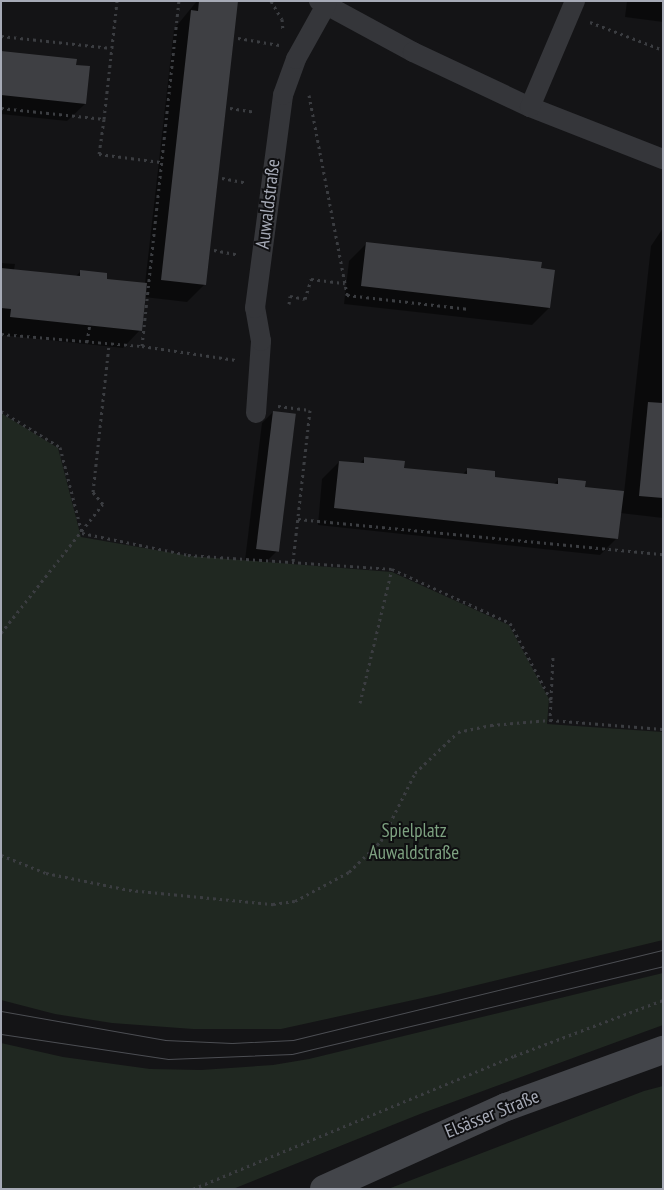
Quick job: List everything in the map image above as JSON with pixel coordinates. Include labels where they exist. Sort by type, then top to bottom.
[{"type":"main road","name":"Elsässer Straße","points":[[324,1189],[506,1107],[663,1050]]},
{"type":"street","name":"Auwaldstraße","points":[[256,408],[261,341],[255,308],[283,95],[296,59],[323,3],[530,106],[663,159]]},
{"type":"street","points":[[530,106],[572,8]]},
{"type":"path","points":[[117,1],[99,154],[160,162]]},
{"type":"path","points":[[142,346],[160,162],[179,1]]},
{"type":"path","points":[[572,8],[663,50]]},
{"type":"path","points":[[1,36],[110,48]]},
{"type":"path","points":[[238,38],[279,45]]},
{"type":"path","points":[[296,59],[309,96],[347,295],[468,309]]},
{"type":"path","points":[[1,108],[104,119]]},
{"type":"path","points":[[230,108],[256,112]]},
{"type":"path","points":[[222,178],[247,183]]},
{"type":"path","points":[[214,250],[239,255]]},
{"type":"path","points":[[288,304],[290,296],[305,299],[311,279],[345,283]]},
{"type":"path","points":[[87,342],[91,318]]},
{"type":"path","points":[[1,334],[142,346],[192,353]]},
{"type":"path","points":[[1,633],[82,534],[103,504],[93,492],[109,344]]},
{"type":"path","points":[[256,408],[310,410],[293,562]]},
{"type":"path","points":[[1,410],[60,447],[82,534]]},
{"type":"path","points":[[298,519],[663,554]]},
{"type":"path","points":[[82,534],[188,554],[392,570],[510,623],[552,700]]},
{"type":"path","points":[[360,703],[392,570]]},
{"type":"path","points":[[550,720],[553,657]]},
{"type":"path","points":[[1,855],[46,873],[129,890],[272,904],[295,901],[349,872],[381,841],[415,773],[458,732],[491,725],[550,720],[663,729]]},
{"type":"path","points":[[192,1189],[514,1056],[663,1000]]},
{"type":"green space","name":"Spielplatz Auwaldstraße","points":[[1,413],[58,448],[81,537],[190,556],[392,572],[509,625],[549,699],[547,724],[663,732],[663,940],[436,995],[281,1029],[193,1029],[112,1023],[55,1014],[1,1000]]},
{"type":"green space","points":[[663,973],[663,1025],[420,1114],[233,1189],[1,1189],[1,1043],[63,1057],[150,1069],[201,1070],[273,1065],[309,1059]]},
{"type":"green space","points":[[663,1086],[663,1189],[388,1189],[644,1091]]},
{"type":"building","points":[[199,1],[238,1],[206,285],[161,280],[191,10],[198,11]]},
{"type":"building","points":[[1,51],[77,59],[76,65],[90,66],[86,104],[1,95]]},
{"type":"building","points":[[366,242],[542,262],[541,268],[555,270],[550,308],[361,286]]},
{"type":"building","points":[[1,268],[80,276],[80,270],[107,273],[107,279],[147,283],[142,331],[10,317],[11,309],[1,308]]},
{"type":"building","points":[[648,402],[663,403],[663,498],[639,496]]},
{"type":"building","points":[[273,411],[296,414],[279,552],[256,549]]},
{"type":"building","points":[[364,457],[405,461],[404,468],[467,474],[467,468],[495,471],[495,477],[558,484],[558,478],[586,481],[585,487],[624,491],[618,539],[334,508],[339,461],[364,463]]},
{"type":"tram line","points":[[1,1011],[165,1040],[232,1043],[293,1040],[663,950]]},
{"type":"tram line","points":[[1,1034],[168,1059],[292,1054],[663,966]]}]
